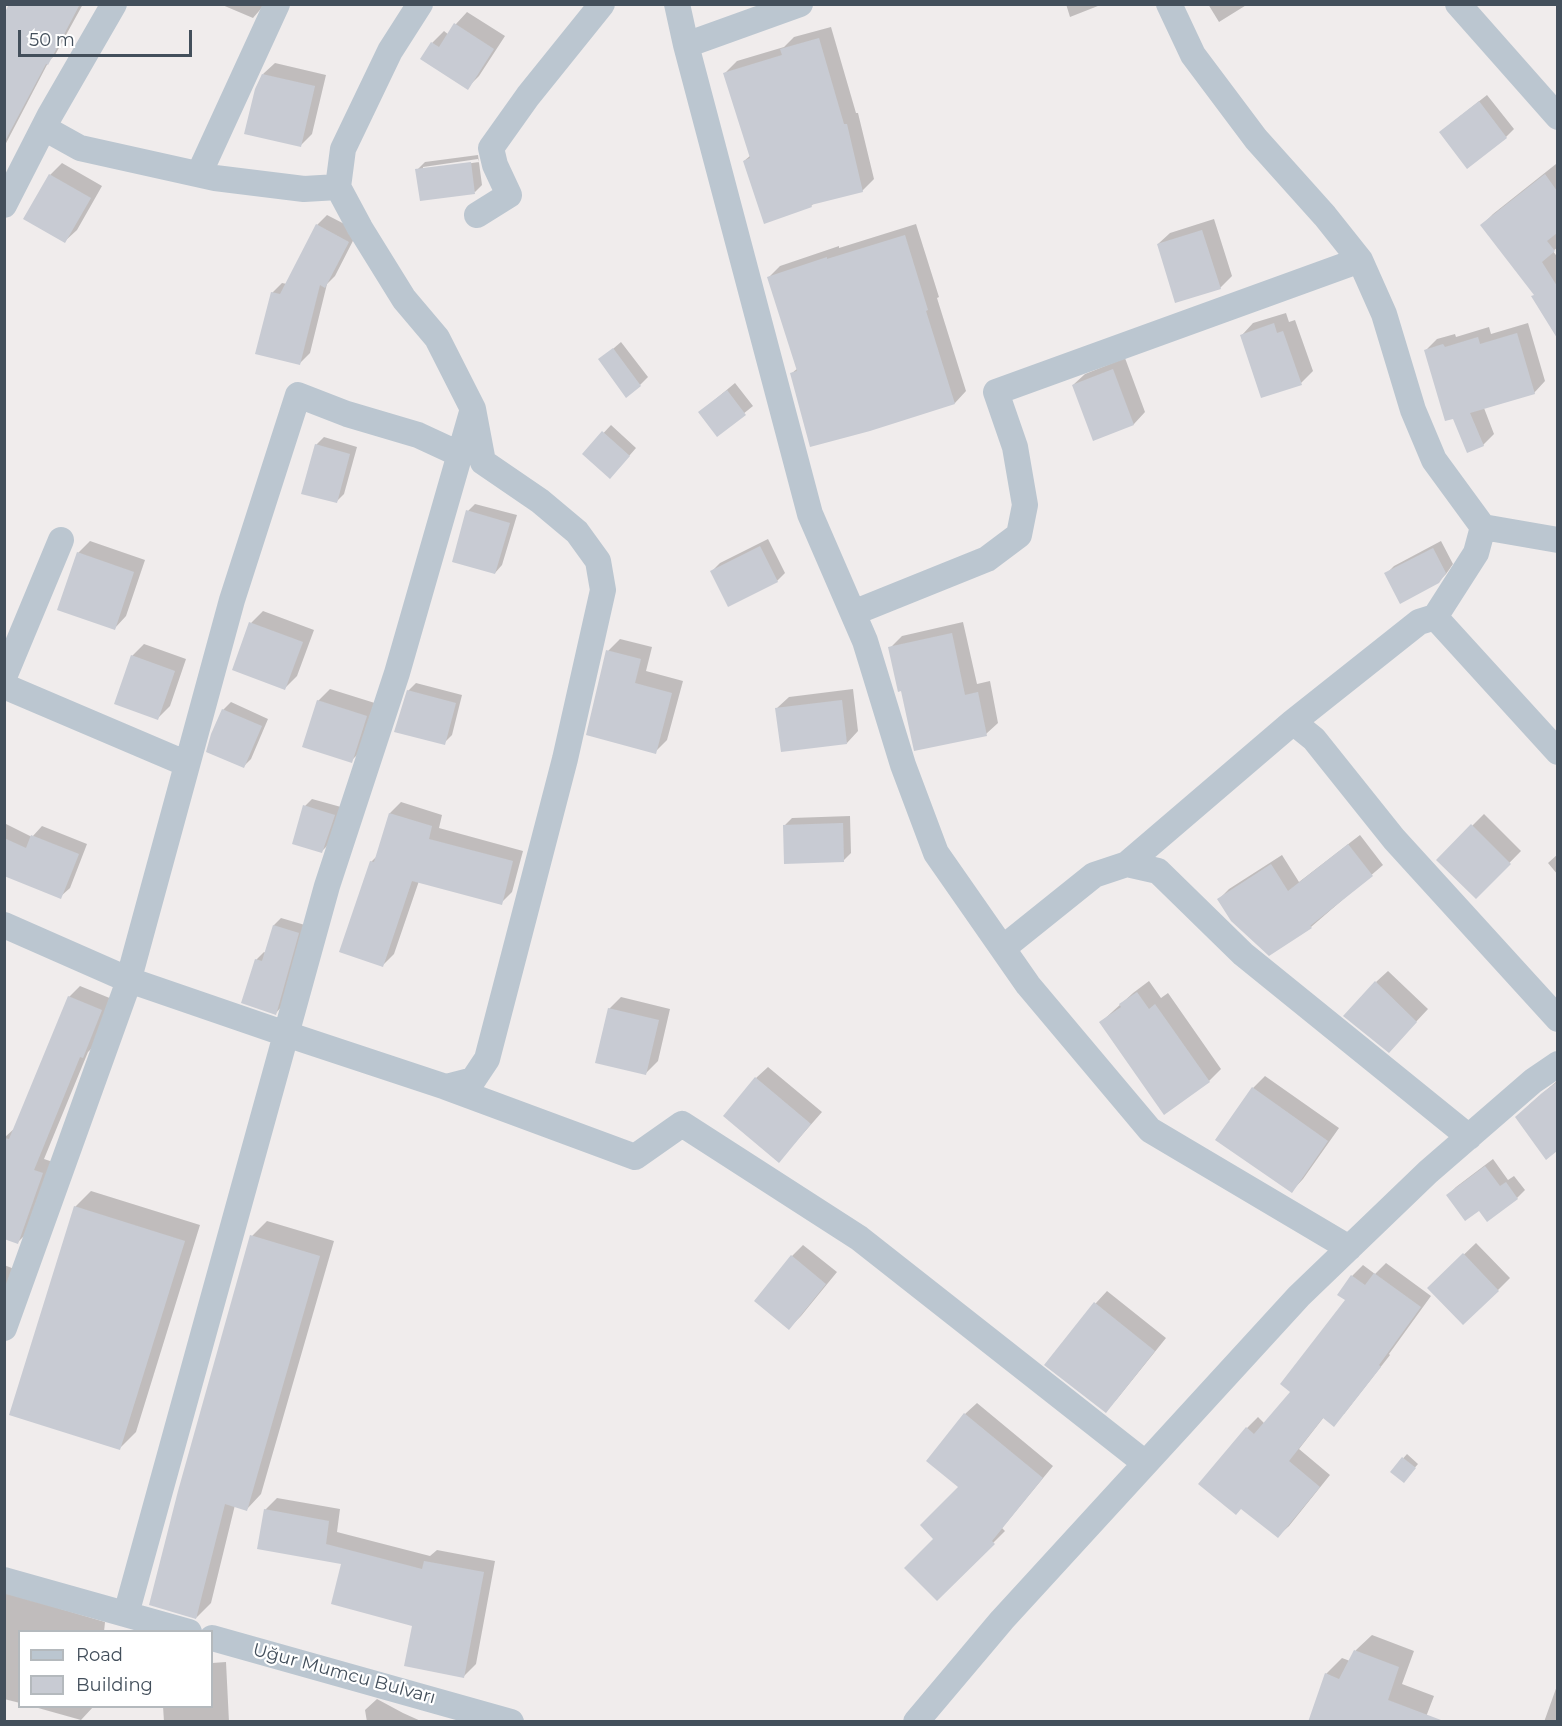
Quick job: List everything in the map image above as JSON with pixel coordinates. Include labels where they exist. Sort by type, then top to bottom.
[{"type":"street","points":[[4,205],[44,128],[114,4]]},
{"type":"street","points":[[199,174],[277,4]]},
{"type":"street","points":[[420,4],[390,51],[344,149],[338,187],[360,228],[404,299],[437,338],[473,409],[483,462],[540,501],[577,532],[598,561],[603,590],[565,759],[487,1059],[473,1080],[446,1087]]},
{"type":"street","points":[[477,215],[509,195],[495,165],[491,148],[528,96],[602,4]]},
{"type":"street","points":[[677,4],[810,514],[866,640],[903,765],[936,853],[1028,985],[1150,1130],[1349,1248]]},
{"type":"street","points":[[686,45],[800,4]]},
{"type":"street","points":[[1169,4],[1193,55],[1256,139],[1325,216],[1360,260],[1384,314],[1413,410],[1434,460],[1483,527],[1557,540]]},
{"type":"street","points":[[1458,4],[1557,117]]},
{"type":"street","points":[[44,128],[80,148],[199,174],[304,189],[338,187]]},
{"type":"street","points":[[853,613],[987,559],[1019,535],[1024,506],[1021,482],[1015,447],[996,392],[1360,260]]},
{"type":"street","points":[[4,1328],[129,980],[232,600],[298,395],[347,414],[418,435],[459,454]]},
{"type":"street","points":[[126,1614],[327,886],[397,673],[473,409]]},
{"type":"street","points":[[1003,948],[1094,875],[1127,864],[1293,722],[1419,622],[1435,617],[1476,553],[1483,527]]},
{"type":"street","points":[[4,677],[61,540]]},
{"type":"street","points":[[1435,617],[1557,752]]},
{"type":"street","points":[[4,686],[187,764]]},
{"type":"street","points":[[1293,722],[1314,739],[1394,839],[1557,1020]]},
{"type":"street","points":[[1127,864],[1158,871],[1243,954],[1469,1137]]},
{"type":"street","points":[[4,925],[129,980],[446,1087],[635,1157],[682,1124],[859,1238],[1145,1463]]},
{"type":"street","points":[[916,1722],[1002,1620],[1299,1296],[1428,1172],[1533,1081],[1557,1064]]},
{"type":"street","points":[[4,1580],[182,1630]]},
{"type":"street","name":"Uğur Mumcu Bulvarı","points":[[213,1638],[512,1722]]},
{"type":"building","points":[[9,4],[80,4],[4,143],[4,14]]},
{"type":"building","points":[[454,23],[494,49],[468,90],[420,59],[431,42],[439,47]]},
{"type":"building","points":[[819,38],[844,124],[847,124],[863,192],[811,205],[812,207],[764,224],[743,161],[750,158],[723,73],[782,55],[780,49]]},
{"type":"building","points":[[262,74],[315,86],[301,147],[244,134],[255,89]]},
{"type":"building","points":[[1479,101],[1507,138],[1467,169],[1439,132]]},
{"type":"building","points":[[471,162],[475,194],[420,201],[415,169]]},
{"type":"building","points":[[49,174],[91,198],[65,243],[23,219]]},
{"type":"building","points":[[1545,174],[1557,191],[1557,233],[1547,241],[1555,251],[1542,262],[1557,286],[1557,338],[1531,296],[1534,295],[1480,225]]},
{"type":"building","points":[[316,224],[349,242],[325,288],[320,285],[300,365],[255,354],[271,292],[280,294]]},
{"type":"building","points":[[1202,230],[1221,289],[1175,303],[1157,244]]},
{"type":"building","points":[[905,235],[955,404],[810,447],[790,373],[797,371],[767,277]]},
{"type":"building","points":[[1274,323],[1277,333],[1283,331],[1302,385],[1261,398],[1240,335]]},
{"type":"building","points":[[1517,333],[1535,394],[1470,413],[1484,446],[1467,453],[1453,419],[1445,421],[1424,350],[1443,344],[1445,347],[1478,337],[1480,344]]},
{"type":"building","points":[[613,348],[641,386],[626,398],[598,359]]},
{"type":"building","points":[[1113,369],[1134,425],[1093,441],[1072,385]]},
{"type":"building","points":[[727,390],[746,415],[717,437],[698,412]]},
{"type":"building","points":[[602,431],[630,456],[610,479],[582,454]]},
{"type":"building","points":[[315,444],[350,454],[337,503],[301,494]]},
{"type":"building","points":[[466,510],[510,523],[495,574],[452,562]]},
{"type":"building","points":[[760,546],[778,582],[728,607],[710,571]]},
{"type":"building","points":[[1433,548],[1446,573],[1439,583],[1400,604],[1384,573]]},
{"type":"building","points":[[77,552],[134,572],[115,630],[57,610]]},
{"type":"building","points":[[249,622],[303,642],[285,690],[232,670]]},
{"type":"building","points":[[952,633],[965,695],[978,692],[987,736],[914,751],[901,691],[898,692],[888,647]]},
{"type":"building","points":[[606,650],[641,659],[635,683],[672,693],[656,754],[586,735]]},
{"type":"building","points":[[131,655],[175,671],[158,720],[114,704]]},
{"type":"building","points":[[407,690],[456,703],[445,745],[394,732]]},
{"type":"building","points":[[317,700],[367,716],[352,763],[302,747]]},
{"type":"building","points":[[842,700],[847,744],[781,752],[775,708]]},
{"type":"building","points":[[222,709],[262,726],[244,768],[206,752]]},
{"type":"building","points":[[303,805],[335,815],[322,853],[292,844]]},
{"type":"building","points":[[389,813],[432,826],[429,839],[513,861],[502,905],[412,881],[383,967],[339,952],[370,861],[374,862]]},
{"type":"building","points":[[843,823],[844,862],[784,864],[783,825]]},
{"type":"building","points":[[1471,824],[1511,864],[1476,899],[1436,860]]},
{"type":"building","points":[[31,835],[79,854],[61,899],[4,876],[4,838],[26,848]]},
{"type":"building","points":[[1348,844],[1373,876],[1310,926],[1312,928],[1269,956],[1231,921],[1217,899],[1271,864],[1288,891]]},
{"type":"building","points":[[273,925],[299,933],[276,1015],[241,1003],[255,959],[262,961]]},
{"type":"building","points":[[1375,981],[1417,1022],[1389,1053],[1343,1016]]},
{"type":"building","points":[[1137,992],[1149,1009],[1155,1004],[1210,1082],[1164,1115],[1099,1022],[1121,1007],[1119,1004]]},
{"type":"building","points":[[68,996],[102,1010],[83,1058],[80,1057],[34,1170],[43,1173],[18,1244],[4,1239],[4,1138],[9,1139]]},
{"type":"building","points":[[608,1008],[659,1020],[646,1075],[595,1063]]},
{"type":"building","points":[[755,1077],[811,1124],[779,1163],[723,1116]]},
{"type":"building","points":[[1557,1082],[1557,1151],[1546,1160],[1515,1117]]},
{"type":"building","points":[[1252,1087],[1328,1141],[1292,1193],[1215,1140]]},
{"type":"building","points":[[1485,1166],[1500,1186],[1506,1182],[1518,1199],[1487,1222],[1479,1211],[1465,1221],[1446,1195]]},
{"type":"building","points":[[74,1206],[185,1241],[120,1450],[9,1415]]},
{"type":"building","points":[[250,1235],[320,1256],[247,1511],[225,1504],[196,1619],[149,1605],[178,1491]]},
{"type":"building","points":[[1463,1253],[1499,1291],[1463,1325],[1427,1288]]},
{"type":"building","points":[[791,1255],[826,1284],[789,1330],[754,1301]]},
{"type":"building","points":[[1374,1273],[1421,1307],[1379,1365],[1381,1367],[1334,1427],[1323,1418],[1289,1461],[1320,1487],[1278,1538],[1241,1509],[1236,1515],[1198,1484],[1246,1427],[1254,1434],[1290,1392],[1280,1384],[1345,1300],[1337,1295],[1351,1275],[1365,1285]]},
{"type":"building","points":[[1094,1302],[1155,1351],[1106,1413],[1044,1365]]},
{"type":"building","points":[[964,1413],[1043,1478],[992,1541],[995,1544],[937,1601],[904,1568],[933,1539],[920,1525],[958,1487],[926,1461]]},
{"type":"building","points":[[1402,1457],[1416,1468],[1404,1483],[1390,1472]]},
{"type":"building","points":[[264,1509],[329,1521],[326,1544],[422,1569],[424,1561],[484,1572],[464,1678],[404,1666],[412,1626],[331,1604],[341,1564],[257,1549]]},
{"type":"building","points":[[1354,1650],[1399,1667],[1388,1700],[1441,1720],[1440,1722],[1308,1722],[1325,1673],[1339,1679]]}]
